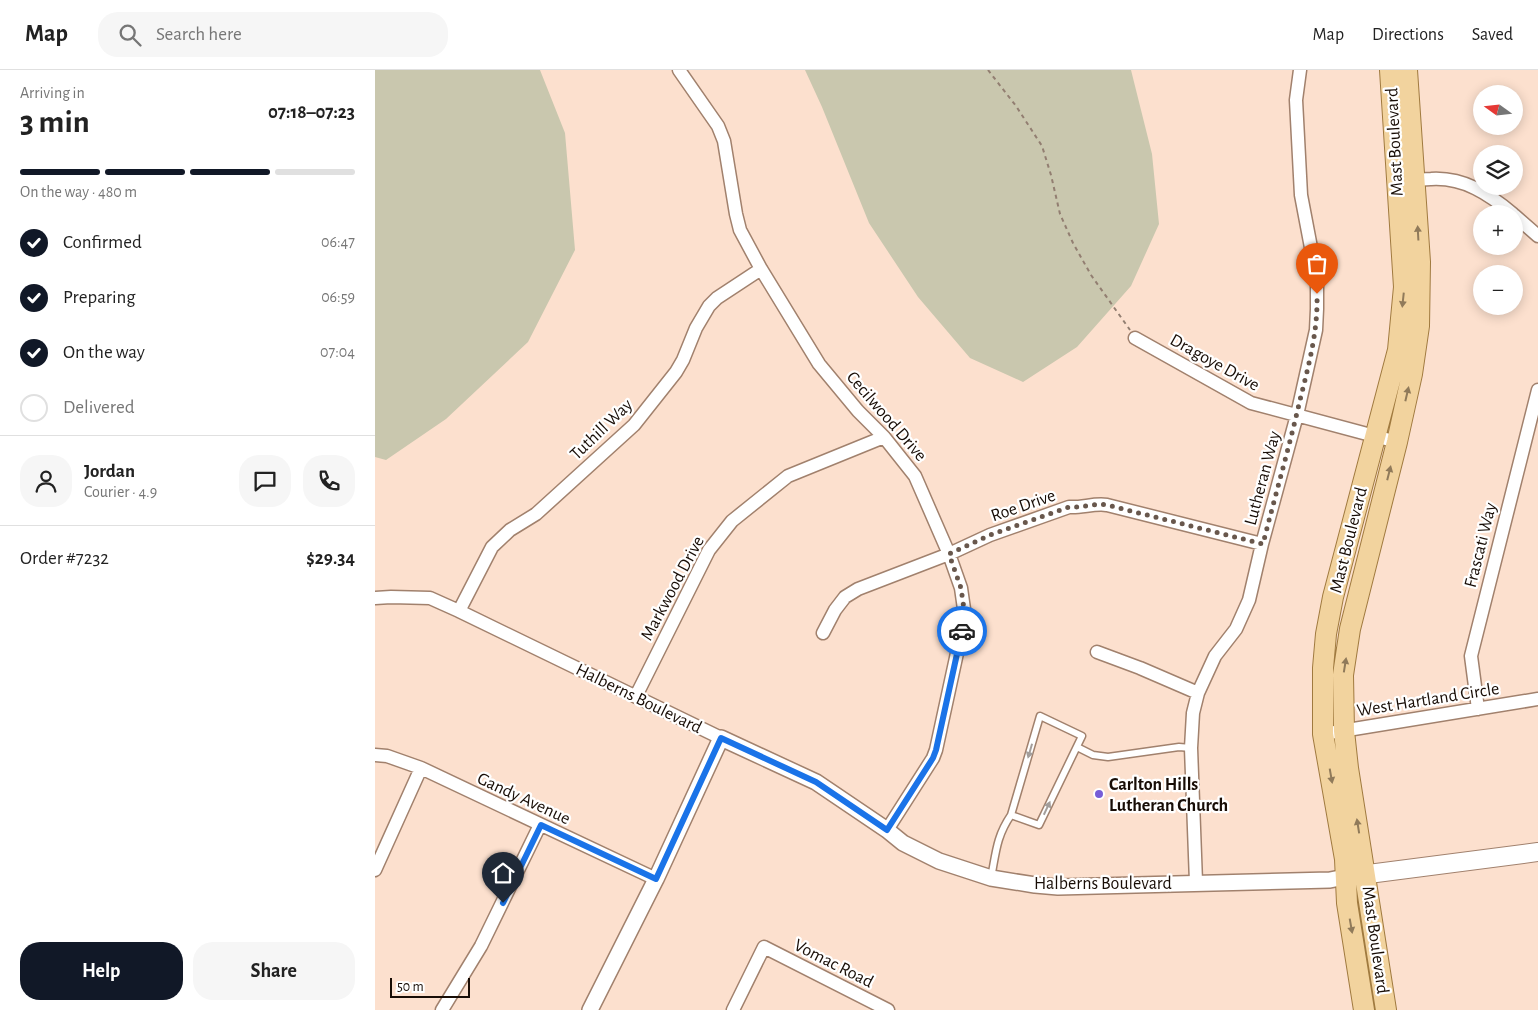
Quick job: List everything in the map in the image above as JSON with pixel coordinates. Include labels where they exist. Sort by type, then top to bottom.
[{"type":"main road","name":"Mast Boulevard","points":[[1386,1010],[1344,730],[1343,675],[1350,629],[1412,374],[1419,326],[1420,262],[1390,70]]},
{"type":"main road","name":"Mast Boulevard","points":[[1364,1010],[1347,903],[1345,859],[1323,734],[1323,668],[1326,634],[1333,597],[1398,350],[1404,288],[1407,70]]},
{"type":"main road","name":"Halberns Boulevard","points":[[1345,877],[1538,852]]},
{"type":"street","name":"Cecilwood Drive","points":[[679,70],[717,126],[723,141],[740,230],[761,269],[819,364],[884,437],[915,476],[949,554],[961,588],[964,609],[962,630],[940,735],[933,758],[887,830]]},
{"type":"street","name":"Lutheran Way","points":[[1196,882],[1191,748],[1193,713],[1198,693],[1215,656],[1236,629],[1249,600],[1315,341],[1317,280],[1301,195],[1296,100],[1300,70]]},
{"type":"street","points":[[1406,181],[1431,178],[1465,184],[1494,198],[1502,205]]},
{"type":"street","points":[[1523,223],[1538,236]]},
{"type":"street","name":"Tuthill Way","points":[[459,611],[493,547],[510,530],[536,514],[634,425],[676,372],[683,360],[695,328],[709,306],[717,298],[761,269]]},
{"type":"street","name":"Dragoye Drive","points":[[1135,338],[1251,403],[1397,442]]},
{"type":"street","name":"Frascati Way","points":[[1478,710],[1471,656],[1538,390]]},
{"type":"street","name":"Markwood Drive","points":[[635,696],[709,550],[732,521],[788,476],[884,437]]},
{"type":"street","name":"Roe Drive","points":[[823,633],[835,610],[845,597],[858,590],[949,554],[990,535],[1069,507],[1079,508],[1097,503],[1263,544]]},
{"type":"street","name":"Halberns Boulevard","points":[[375,598],[430,598],[459,611],[816,782],[903,843],[939,861],[991,878],[1057,887],[1330,880],[1345,877]]},
{"type":"street","points":[[1097,652],[1198,693]]},
{"type":"street","name":"West Hartland Circle","points":[[1323,734],[1538,699]]},
{"type":"street","points":[[590,1010],[656,879],[721,738]]},
{"type":"street","name":"Gandy Avenue","points":[[375,755],[387,756],[421,768],[656,879]]},
{"type":"street","points":[[375,870],[378,856],[421,768]]},
{"type":"street","points":[[442,1010],[481,946],[541,825]]},
{"type":"street","name":"Vomac Road","points":[[733,1010],[765,947],[887,1010]]},
{"type":"lane","points":[[991,878],[997,841],[1011,815],[1041,716],[1082,736],[1039,825],[1011,815]]},
{"type":"lane","points":[[1077,746],[1093,755],[1108,757],[1179,747],[1191,748]]},
{"type":"path","points":[[988,70],[1015,106],[1041,146],[1051,175],[1060,214],[1073,243],[1091,275],[1135,338]]},
{"type":"shaded area","points":[[375,70],[540,70],[565,133],[575,250],[528,342],[446,419],[386,460],[375,457]]},
{"type":"shaded area","points":[[805,70],[1131,70],[1152,154],[1159,224],[1131,286],[1077,347],[1023,382],[970,358],[918,297],[869,223]]},
{"type":"way so far","points":[[962,631],[964,609],[961,588],[949,554],[990,535],[1069,507],[1079,508],[1097,503],[1263,544],[1315,341],[1317,294]]},
{"type":"place","name":"Carlton Hills Lutheran Church","points":[[1099,794]]},
{"type":"route","points":[[503,903],[541,825],[656,879],[721,738],[816,782],[887,830],[933,758],[940,735],[962,631]]}]
